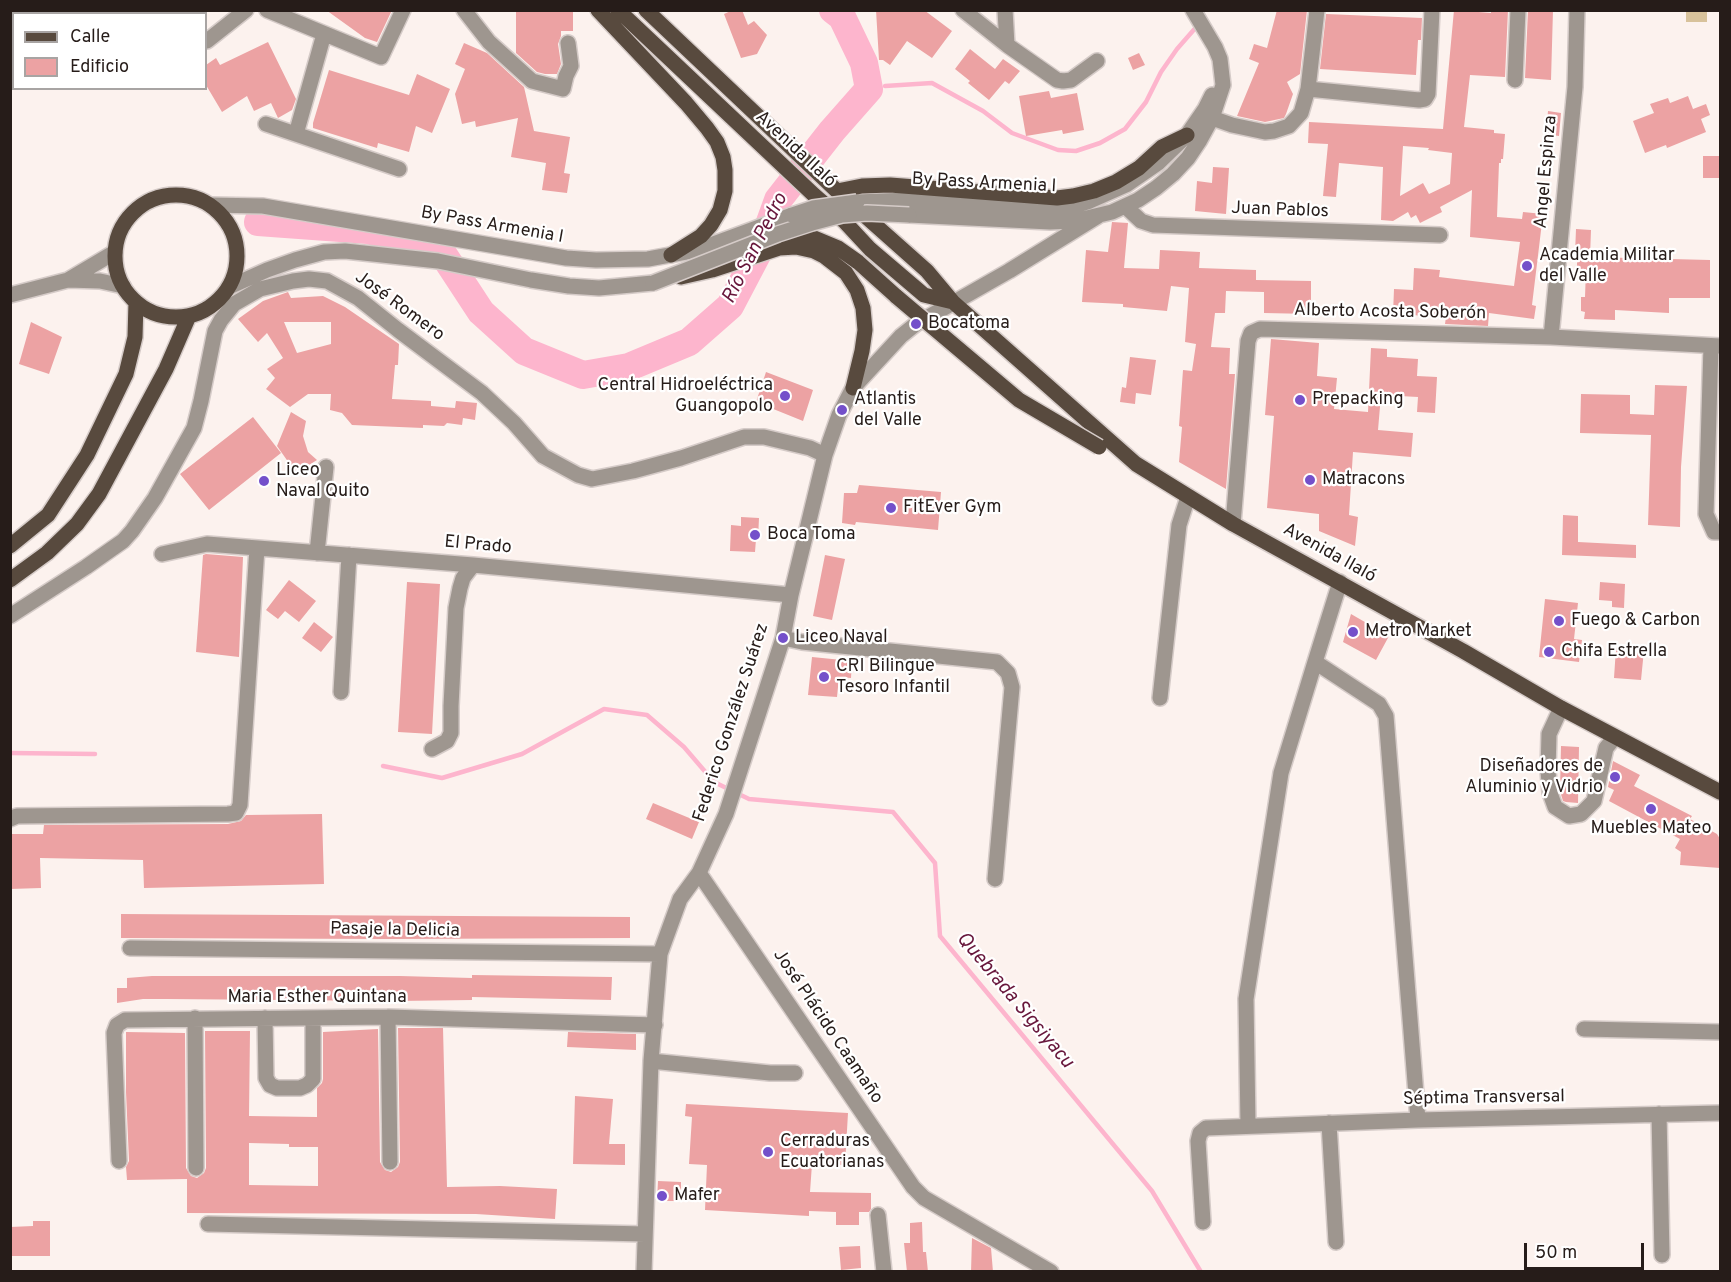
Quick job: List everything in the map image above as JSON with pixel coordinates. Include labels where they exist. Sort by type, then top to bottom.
[{"type":"main road","points":[[598,10],[686,103],[717,142],[723,157],[725,191],[720,210],[701,236],[671,255]]},
{"type":"main road","name":"Avenida Ilaló","points":[[618,10],[844,221],[870,249],[924,295],[953,302]]},
{"type":"main road","name":"Avenida Ilaló","points":[[646,10],[832,186],[927,272],[953,302],[1136,464],[1233,524],[1561,708],[1720,792]]},
{"type":"main road","points":[[832,186],[890,185],[1058,198],[1073,196],[1116,182],[1139,168],[1162,147],[1187,135]]},
{"type":"main road","points":[[175,194],[193,197],[210,205],[224,218],[233,234],[237,252],[236,270],[229,287],[212,306],[189,316],[155,314],[135,302],[123,286],[117,270],[115,252],[119,234],[128,218],[141,206],[157,197],[175,194]]},
{"type":"main road","points":[[778,234],[826,241],[848,254],[1019,400],[1099,447],[1136,464]]},
{"type":"main road","points":[[654,283],[712,270],[778,248],[796,247],[824,256],[846,273],[857,290],[863,308],[865,330],[853,388]]},
{"type":"main road","points":[[10,546],[48,515],[87,455],[126,374],[135,337],[135,302]]},
{"type":"main road","points":[[10,580],[47,553],[77,524],[99,494],[166,369],[189,316]]},
{"type":"street","points":[[207,41],[246,10]]},
{"type":"street","points":[[267,10],[381,57],[403,10]]},
{"type":"street","points":[[464,10],[489,42],[532,81],[563,89],[571,66],[568,43]]},
{"type":"street","points":[[963,10],[1057,80],[1071,80],[1097,62]]},
{"type":"street","points":[[1005,10],[1007,45]]},
{"type":"street","points":[[1193,10],[1215,47],[1221,70]]},
{"type":"street","points":[[1212,118],[1264,132],[1289,126],[1300,113],[1308,89],[1317,10]]},
{"type":"street","points":[[1308,89],[1425,99],[1428,94],[1432,10]]},
{"type":"street","points":[[1515,80],[1518,10]]},
{"type":"street","name":"Angel Espinza","points":[[1551,336],[1575,87],[1577,10]]},
{"type":"street","points":[[296,134],[324,34]]},
{"type":"street","name":"By Pass Armenia I","points":[[210,205],[263,206],[566,258],[622,261],[697,250],[813,208],[835,204],[908,200],[1051,215],[1074,221],[1098,216],[1125,206],[1156,188],[1173,174],[1188,158],[1212,118],[1223,85],[1221,70]]},
{"type":"street","name":"By Pass Armenia I","points":[[229,287],[295,260],[324,252],[345,251],[438,261],[531,280],[599,288],[654,283],[778,234],[842,215],[867,213],[1051,215],[1126,185],[1158,163],[1187,135],[1205,109],[1221,70]]},
{"type":"street","points":[[266,124],[399,169]]},
{"type":"street","name":"Juan Pablos","points":[[1125,206],[1141,221],[1153,225],[1440,235]]},
{"type":"street","name":"Federico González Suárez","points":[[644,1272],[651,1061],[660,954],[680,899],[699,873],[726,813],[740,772],[783,638],[791,595],[825,455],[839,415],[853,388],[901,336],[916,324],[1098,216]]},
{"type":"street","points":[[10,295],[68,280],[115,252]]},
{"type":"street","points":[[68,280],[100,281],[123,286]]},
{"type":"street","name":"José Romero","points":[[10,616],[86,567],[123,541],[132,531],[155,498],[194,428],[214,331],[220,320],[234,304],[260,289],[292,281],[327,280],[358,298],[482,393],[514,423],[543,456],[578,475],[592,479],[633,471],[744,436],[764,436],[810,448],[825,455]]},
{"type":"street","name":"Alberto Acosta Soberón","points":[[1233,524],[1248,341],[1251,333],[1260,329],[1551,336],[1716,346]]},
{"type":"street","points":[[1716,346],[1706,514],[1714,532],[1720,532]]},
{"type":"street","points":[[316,552],[326,467]]},
{"type":"street","points":[[1160,698],[1179,525],[1188,497]]},
{"type":"street","name":"El Prado","points":[[162,555],[207,544],[473,565],[791,595]]},
{"type":"street","points":[[10,819],[16,816],[236,813],[240,805],[257,548]]},
{"type":"street","points":[[341,692],[349,555]]},
{"type":"street","points":[[432,749],[447,741],[451,733],[456,608],[463,578],[473,565]]},
{"type":"street","points":[[1248,1125],[1246,999],[1281,773],[1340,582]]},
{"type":"street","points":[[783,638],[802,642],[998,662],[1008,673],[1012,687],[995,879]]},
{"type":"street","points":[[1316,662],[1379,704],[1386,716],[1418,1120]]},
{"type":"street","points":[[1561,708],[1549,734],[1548,771],[1550,793],[1555,807],[1569,816],[1581,814],[1594,801],[1606,748],[1615,737]]},
{"type":"street","name":"José Plácido Caamaño","points":[[699,873],[913,1187],[924,1198],[1051,1272]]},
{"type":"street","name":"Pasaje la Delicia","points":[[130,948],[660,954]]},
{"type":"street","points":[[265,1018],[266,1078],[270,1085],[277,1088],[300,1088],[313,1079],[312,1017]]},
{"type":"street","points":[[388,1017],[390,1162]]},
{"type":"street","name":"Maria Esther Quintana","points":[[119,1161],[114,1033],[117,1025],[125,1020],[388,1017],[655,1025]]},
{"type":"street","points":[[195,1018],[196,1168]]},
{"type":"street","points":[[1584,1029],[1720,1032]]},
{"type":"street","points":[[651,1061],[770,1073],[795,1073]]},
{"type":"street","name":"Séptima Transversal","points":[[1203,1222],[1198,1141],[1200,1133],[1206,1128],[1418,1120],[1720,1113]]},
{"type":"street","points":[[1659,1114],[1662,1255]]},
{"type":"street","points":[[1329,1123],[1336,1242]]},
{"type":"street","points":[[878,1215],[884,1272]]},
{"type":"street","points":[[208,1224],[645,1234]]},
{"type":"shaded area","points":[[1686,11],[1707,11],[1707,22],[1686,22]]},
{"type":"building","points":[[326,10],[392,10],[377,42],[365,38]]},
{"type":"building","points":[[516,10],[573,10],[573,31],[561,31],[558,44],[561,64],[557,74],[537,72],[516,53]]},
{"type":"building","points":[[733,10],[742,10],[748,25],[754,21],[767,35],[757,54],[741,58],[724,14]]},
{"type":"building","points":[[876,10],[924,10],[952,31],[932,58],[907,41],[890,65],[879,60]]},
{"type":"building","points":[[1277,10],[1307,10],[1300,74],[1287,82],[1293,94],[1286,114],[1284,118],[1265,122],[1237,116],[1259,63],[1249,59],[1254,44],[1267,48]]},
{"type":"building","points":[[1454,10],[1491,13],[1491,10],[1508,10],[1505,77],[1470,75],[1464,127],[1494,130],[1494,133],[1505,134],[1503,159],[1499,163],[1497,217],[1522,219],[1523,212],[1543,214],[1532,305],[1536,306],[1534,319],[1489,313],[1488,326],[1445,324],[1446,317],[1393,314],[1394,289],[1413,290],[1414,268],[1440,270],[1439,277],[1514,286],[1520,242],[1470,237],[1472,190],[1440,207],[1442,212],[1420,223],[1416,215],[1411,218],[1408,212],[1393,221],[1381,220],[1383,167],[1339,163],[1336,197],[1323,196],[1328,144],[1308,143],[1309,122],[1443,129]],"holes":[[[1403,146],[1429,148],[1428,150],[1452,153],[1450,184],[1429,194],[1423,183],[1400,196]]]},
{"type":"building","points":[[1528,10],[1553,10],[1551,80],[1525,78]]},
{"type":"building","points":[[1326,14],[1422,18],[1416,75],[1320,69]]},
{"type":"building","points":[[268,42],[296,99],[292,110],[278,118],[271,103],[254,111],[247,96],[222,112],[207,87],[207,64],[216,58],[220,65]]},
{"type":"building","points":[[464,43],[487,53],[524,87],[534,131],[570,137],[564,173],[570,174],[567,193],[542,190],[546,163],[511,157],[518,118],[476,127],[475,121],[462,124],[455,94],[465,69],[455,64]]},
{"type":"building","points":[[970,49],[995,69],[1003,59],[1020,71],[1009,84],[1005,81],[989,100],[955,69]]},
{"type":"building","points":[[1139,53],[1145,65],[1133,70],[1128,58]]},
{"type":"building","points":[[329,70],[409,95],[417,74],[450,89],[432,133],[416,126],[409,152],[378,143],[377,148],[313,128]]},
{"type":"building","points":[[1049,91],[1051,98],[1077,93],[1084,130],[1063,134],[1062,130],[1026,136],[1019,96]]},
{"type":"building","points":[[1688,96],[1693,109],[1706,104],[1710,115],[1701,119],[1706,132],[1667,148],[1666,145],[1645,153],[1633,121],[1654,113],[1650,104],[1668,98],[1670,103]]},
{"type":"building","points":[[1548,111],[1561,113],[1559,136],[1546,134]]},
{"type":"building","points":[[1703,156],[1720,156],[1720,178],[1703,178]]},
{"type":"building","points":[[1213,167],[1229,168],[1226,214],[1195,211],[1197,181],[1212,183]]},
{"type":"building","points":[[1112,222],[1128,223],[1124,268],[1159,269],[1160,250],[1200,252],[1199,268],[1256,270],[1256,280],[1311,281],[1311,314],[1264,313],[1264,292],[1226,291],[1225,313],[1215,313],[1211,347],[1230,348],[1229,374],[1235,374],[1226,489],[1179,462],[1183,370],[1192,371],[1196,344],[1185,342],[1189,288],[1171,286],[1167,311],[1123,307],[1123,304],[1082,302],[1086,250],[1108,252]]},
{"type":"building","points":[[1576,229],[1591,230],[1590,257],[1710,260],[1710,298],[1669,298],[1669,313],[1615,310],[1615,320],[1584,319],[1585,312],[1581,311],[1581,297],[1585,297],[1586,269],[1577,269]]},
{"type":"building","points":[[288,292],[291,298],[323,296],[345,307],[399,344],[392,399],[431,401],[431,406],[455,408],[456,401],[477,403],[475,420],[463,418],[462,425],[447,423],[444,426],[423,425],[423,428],[352,425],[342,413],[330,410],[331,394],[308,394],[290,407],[266,389],[275,378],[267,369],[283,358],[267,333],[258,342],[238,319],[263,301]],"holes":[[[284,322],[331,322],[331,344],[297,353]]]},
{"type":"building","points":[[31,322],[62,337],[49,374],[19,364]]},
{"type":"building","points":[[1271,339],[1319,343],[1317,376],[1337,378],[1334,409],[1368,412],[1371,348],[1387,349],[1387,357],[1418,359],[1417,376],[1437,377],[1435,413],[1417,412],[1418,397],[1381,395],[1378,430],[1413,433],[1411,457],[1353,452],[1349,515],[1358,517],[1355,546],[1319,531],[1319,514],[1267,508],[1274,416],[1265,415]]},
{"type":"building","points":[[1130,357],[1156,360],[1151,395],[1136,393],[1135,404],[1120,402],[1122,387],[1126,388]]},
{"type":"building","name":"Central Hidroeléctrica Guangopolo","points":[[766,372],[813,390],[803,421],[756,402]]},
{"type":"building","points":[[1655,385],[1687,386],[1681,467],[1680,527],[1648,525],[1651,435],[1580,433],[1581,394],[1630,395],[1630,414],[1654,415]]},
{"type":"building","points":[[291,412],[306,421],[303,436],[308,452],[317,460],[296,473],[277,446]]},
{"type":"building","points":[[253,417],[281,453],[209,510],[180,474]]},
{"type":"building","name":"FitEver Gym","points":[[859,485],[941,492],[938,530],[856,522],[855,525],[842,523],[844,493],[857,493]]},
{"type":"building","points":[[1563,515],[1578,516],[1578,542],[1636,545],[1636,558],[1562,555]]},
{"type":"building","name":"Boca Toma","points":[[741,517],[759,518],[755,552],[730,551],[731,525],[741,526]]},
{"type":"building","points":[[203,555],[243,557],[239,657],[196,652]]},
{"type":"building","points":[[825,555],[845,559],[832,620],[813,616]]},
{"type":"building","points":[[289,580],[316,601],[299,622],[285,611],[278,619],[266,610]]},
{"type":"building","points":[[407,582],[440,584],[432,734],[398,732]]},
{"type":"building","points":[[1600,582],[1625,584],[1624,608],[1612,607],[1612,601],[1599,600]]},
{"type":"building","name":"Fuego & Carbon","points":[[1545,599],[1578,603],[1574,639],[1582,640],[1579,662],[1539,657]]},
{"type":"building","points":[[1351,614],[1389,636],[1376,660],[1343,642]]},
{"type":"building","points":[[314,622],[333,637],[321,652],[302,638]]},
{"type":"building","points":[[1616,648],[1644,650],[1641,680],[1614,678]]},
{"type":"building","name":"CRI Bilingue Tesoro Infantil","points":[[812,657],[852,661],[851,678],[839,677],[837,697],[808,695]]},
{"type":"building","points":[[1561,746],[1579,747],[1578,803],[1563,801],[1560,791]]},
{"type":"building","points":[[1613,761],[1640,775],[1634,786],[1692,816],[1690,819],[1717,834],[1720,839],[1720,868],[1680,865],[1681,852],[1675,848],[1680,839],[1609,801],[1614,790],[1608,787]]},
{"type":"building","points":[[653,803],[699,822],[692,839],[646,819]]},
{"type":"building","points":[[322,814],[324,884],[144,888],[143,860],[40,858],[41,888],[10,889],[10,834],[43,834],[44,825],[228,824],[241,821],[246,815]]},
{"type":"building","points":[[121,914],[630,917],[630,938],[121,938]]},
{"type":"building","points":[[472,975],[612,977],[611,1000],[472,997],[472,1000],[397,1001],[143,999],[117,1003],[117,988],[127,988],[127,978],[152,976],[472,978]]},
{"type":"building","points":[[398,1028],[443,1028],[447,1187],[500,1186],[557,1189],[555,1219],[476,1214],[187,1213],[187,1179],[127,1180],[126,1167],[129,1161],[126,1032],[185,1033],[186,1168],[191,1176],[197,1178],[204,1173],[206,1168],[205,1031],[250,1031],[249,1116],[317,1117],[317,1088],[323,1079],[323,1032],[378,1029],[380,1162],[385,1170],[391,1172],[398,1167],[400,1162]],"holes":[[[249,1143],[289,1144],[289,1147],[318,1147],[318,1186],[249,1185]]]},
{"type":"building","points":[[568,1032],[636,1034],[636,1050],[567,1047]]},
{"type":"building","points":[[575,1096],[613,1099],[609,1144],[625,1144],[625,1165],[573,1164]]},
{"type":"building","name":"Cerraduras Ecuatorianas","points":[[686,1104],[848,1113],[845,1165],[812,1164],[810,1192],[871,1193],[871,1209],[869,1212],[859,1212],[859,1225],[836,1225],[836,1212],[809,1211],[809,1216],[705,1210],[707,1165],[689,1164],[692,1117],[685,1116]]},
{"type":"building","points":[[658,1181],[681,1182],[681,1201],[657,1201]]},
{"type":"building","points":[[33,1221],[50,1221],[50,1256],[10,1256],[10,1227],[33,1226]]},
{"type":"building","points":[[922,1222],[923,1252],[926,1252],[928,1272],[907,1272],[904,1243],[910,1243],[910,1223]]},
{"type":"building","points":[[972,1238],[991,1248],[993,1272],[971,1272]]},
{"type":"building","points":[[860,1246],[861,1268],[841,1270],[839,1247]]},
{"type":"waterway","name":"Río San Pedro","points":[[258,222],[368,230],[441,251],[481,312],[524,351],[583,375],[629,367],[689,342],[730,306],[761,247],[778,200],[832,131],[869,89],[864,63],[842,17],[833,10]]},
{"type":"waterway","points":[[885,86],[932,83],[983,111],[1012,133],[1058,150],[1076,151],[1100,143],[1125,129],[1146,102],[1161,72],[1177,49],[1198,25]]},
{"type":"waterway","name":"Quebrada Sigsiyacu","points":[[383,766],[442,778],[522,754],[604,709],[647,715],[684,747],[714,782],[749,799],[893,812],[935,863],[940,936],[1152,1191],[1201,1272]]},
{"type":"waterway","name":"Quebrada Sigsiyacu","points":[[10,753],[95,754]]},
{"type":"place","name":"Academia Militar del Valle","points":[[1527,266]]},
{"type":"place","name":"Bocatoma","points":[[916,324]]},
{"type":"place","name":"Central Hidroeléctrica Guangopolo","points":[[785,396]]},
{"type":"place","name":"Prepacking","points":[[1300,400]]},
{"type":"place","name":"Atlantis del Valle","points":[[842,410]]},
{"type":"place","name":"Matracons","points":[[1310,480]]},
{"type":"place","name":"Liceo Naval Quito","points":[[264,481]]},
{"type":"place","name":"FitEver Gym","points":[[891,508]]},
{"type":"place","name":"Boca Toma","points":[[755,535]]},
{"type":"place","name":"Fuego & Carbon","points":[[1559,621]]},
{"type":"place","name":"Metro Market","points":[[1353,632]]},
{"type":"place","name":"Liceo Naval","points":[[783,638]]},
{"type":"place","name":"Chifa Estrella","points":[[1549,652]]},
{"type":"place","name":"CRI Bilingue Tesoro Infantil","points":[[824,677]]},
{"type":"place","name":"Diseñadores de Aluminio y Vidrio","points":[[1615,777]]},
{"type":"place","name":"Muebles Mateo","points":[[1651,809]]},
{"type":"place","name":"Cerraduras Ecuatorianas","points":[[768,1152]]},
{"type":"place","name":"Mafer","points":[[662,1196]]}]
